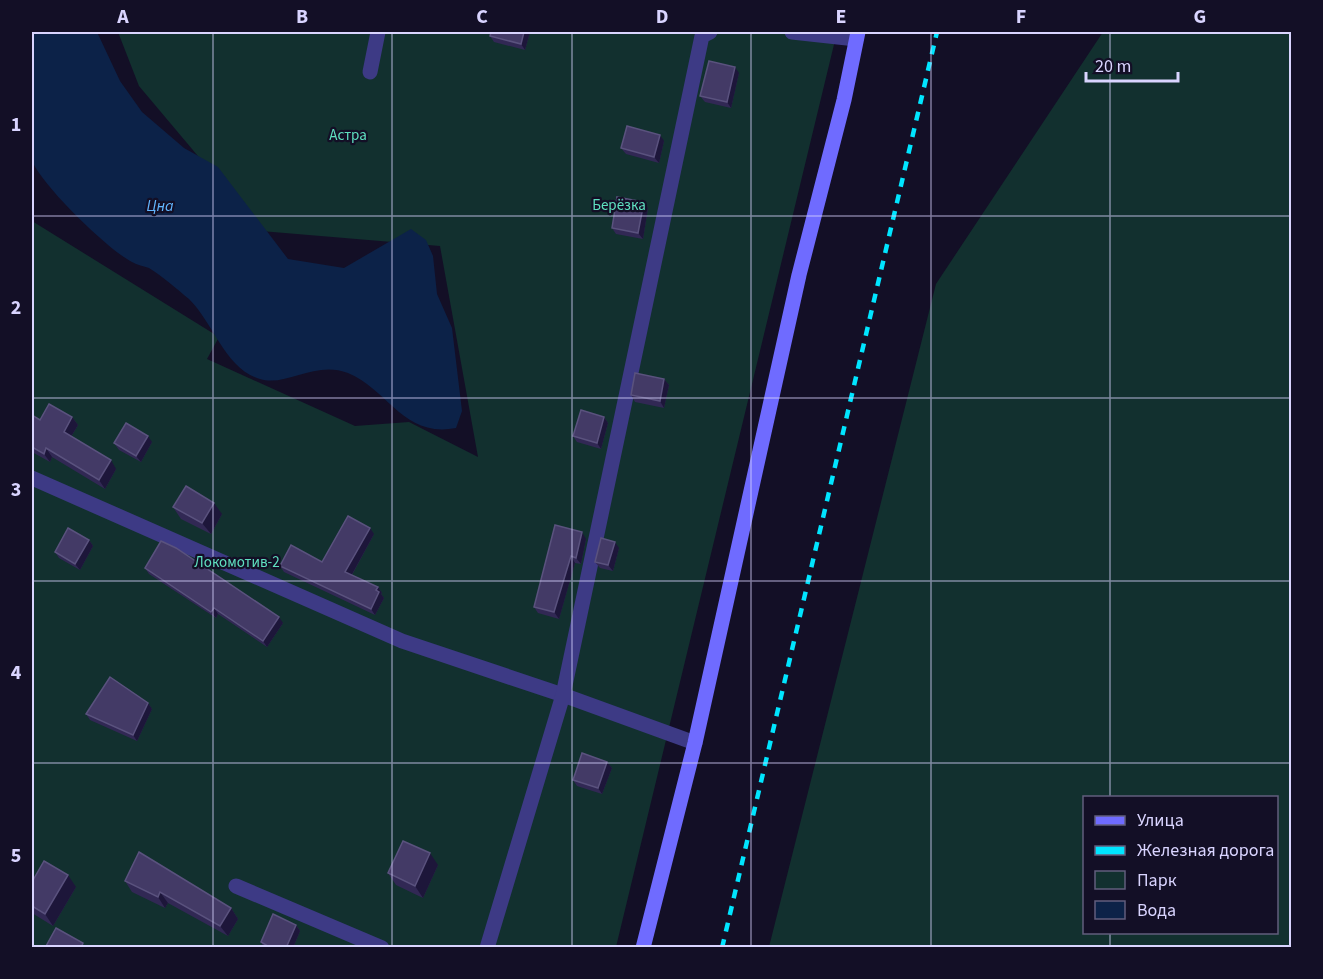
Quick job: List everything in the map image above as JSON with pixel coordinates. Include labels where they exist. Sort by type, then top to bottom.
[{"type":"street","points":[[643,948],[695,743],[799,275],[844,100],[857,35]]},
{"type":"lane","points":[[370,72],[378,32]]},
{"type":"lane","points":[[487,948],[563,694],[702,36],[710,32]]},
{"type":"lane","points":[[792,32],[857,35]]},
{"type":"lane","points":[[32,478],[402,641],[563,694],[695,743]]},
{"type":"lane","points":[[236,886],[382,948]]},
{"type":"green space","name":"Берёзка","points":[[118,32],[837,32],[616,947],[32,947],[32,221],[219,337],[207,359],[355,426],[409,422],[478,457],[440,246],[261,231],[139,86]]},
{"type":"green space","points":[[1103,32],[1291,32],[1291,947],[769,947],[936,284]]},
{"type":"water","name":"Цна","points":[[32,32],[97,32],[120,81],[142,112],[184,148],[218,167],[288,259],[344,268],[411,229],[426,240],[433,256],[437,294],[452,328],[462,411],[456,428],[438,429],[410,420],[363,381],[348,373],[336,370],[313,371],[270,381],[248,374],[228,355],[189,299],[149,268],[121,255],[93,232],[63,202],[33,163],[30,122]]},
{"type":"building","points":[[491,32],[524,32],[521,44],[490,36]]},
{"type":"building","points":[[709,61],[735,67],[727,102],[700,96]]},
{"type":"building","points":[[627,126],[660,135],[654,157],[621,148]]},
{"type":"building","points":[[617,197],[644,202],[638,233],[612,228]]},
{"type":"building","points":[[635,373],[664,379],[660,401],[631,395]]},
{"type":"building","points":[[49,404],[72,417],[64,432],[111,460],[99,480],[46,448],[44,454],[32,447],[32,415],[40,420]]},
{"type":"building","points":[[581,410],[604,417],[597,443],[573,436]]},
{"type":"building","points":[[126,423],[148,436],[136,456],[114,443]]},
{"type":"building","points":[[186,486],[214,503],[202,523],[173,507]]},
{"type":"building","points":[[348,516],[370,528],[345,572],[378,587],[376,590],[379,592],[371,609],[280,566],[291,545],[322,562]]},
{"type":"building","points":[[555,525],[582,532],[576,558],[571,556],[554,612],[534,607]]},
{"type":"building","points":[[68,528],[89,540],[75,564],[55,552]]},
{"type":"building","points":[[601,538],[615,542],[608,565],[595,562]]},
{"type":"building","points":[[161,541],[176,548],[279,617],[263,641],[214,608],[211,612],[145,568]]},
{"type":"building","points":[[110,677],[148,703],[133,735],[86,714]]},
{"type":"building","points":[[582,753],[607,762],[598,788],[573,780]]},
{"type":"building","points":[[403,841],[430,853],[415,886],[388,873]]},
{"type":"building","points":[[139,852],[231,908],[220,926],[160,892],[158,897],[125,881]]},
{"type":"building","points":[[44,861],[68,875],[45,914],[32,906],[32,882]]},
{"type":"building","points":[[273,914],[296,925],[286,948],[271,948],[261,942]]},
{"type":"building","points":[[56,928],[83,943],[81,948],[45,948]]},
{"type":"railway","points":[[722,948],[937,32]]},
{"type":"park label","name":"Астра","points":[[348,135]]},
{"type":"park label","name":"Локомотив-2","points":[[237,562]]}]
